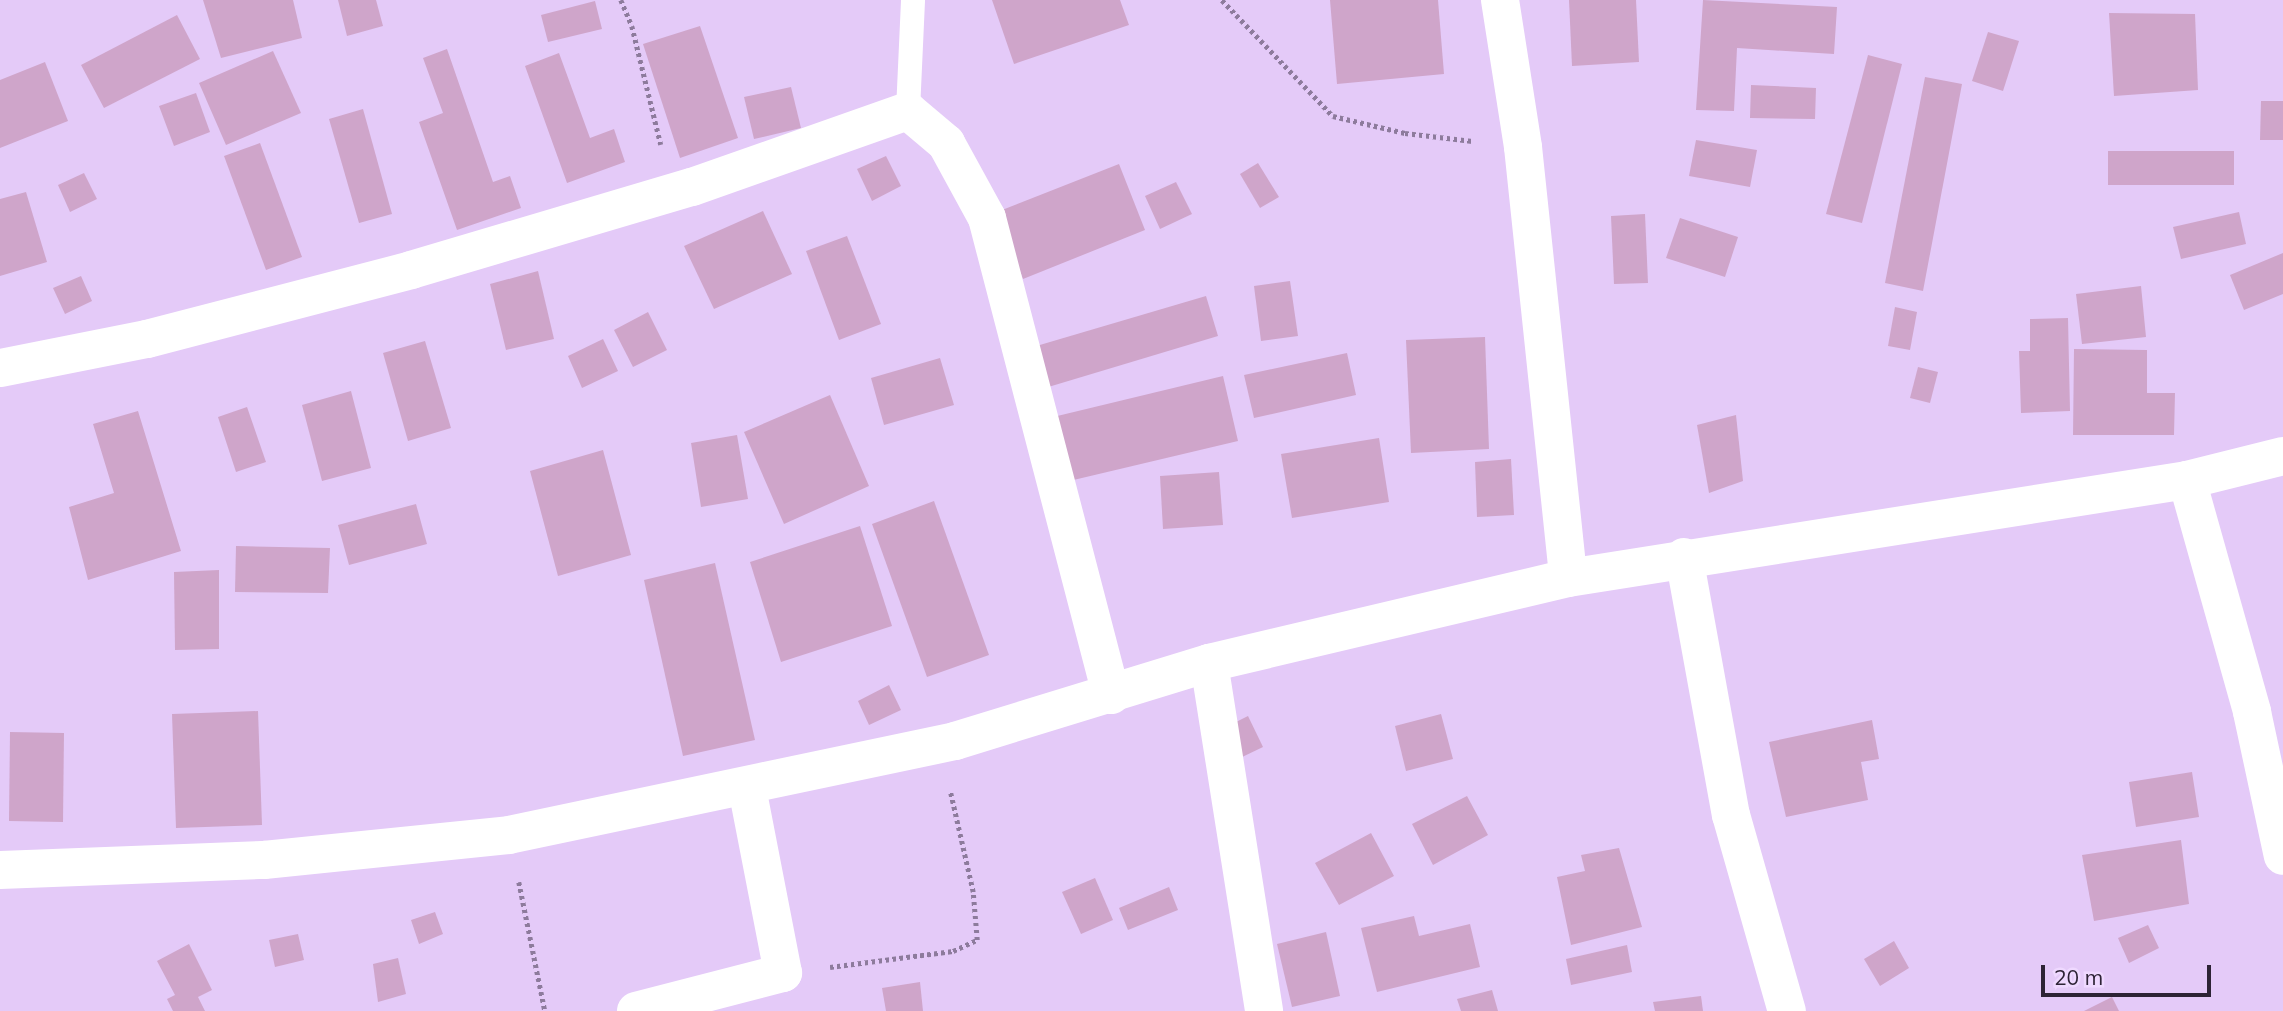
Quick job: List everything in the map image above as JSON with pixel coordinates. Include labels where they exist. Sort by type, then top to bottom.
[{"type":"street","points":[[1500,0],[1524,147],[1568,578]]},
{"type":"street","points":[[0,368],[173,332],[411,270],[668,195],[908,111],[946,143],[986,218],[1111,695]]},
{"type":"street","points":[[0,870],[264,860],[509,835],[747,788],[955,741],[1209,663],[1568,578],[1684,557],[2187,480],[2283,456]]},
{"type":"street","points":[[2187,480],[2252,712],[2283,856]]},
{"type":"street","points":[[1684,557],[1731,815],[1787,1011]]},
{"type":"street","points":[[1209,663],[1264,1011]]},
{"type":"street","points":[[636,1011],[783,973],[747,788]]},
{"type":"lane","points":[[908,111],[913,0]]},
{"type":"path","points":[[621,0],[661,142],[668,195]]},
{"type":"path","points":[[1222,0],[1333,116],[1405,133],[1524,147]]},
{"type":"path","points":[[783,973],[953,951],[977,940],[973,892],[949,802],[955,741]]},
{"type":"path","points":[[509,835],[545,1011]]},
{"type":"building","points":[[203,0],[293,0],[302,38],[221,58]]},
{"type":"building","points":[[338,0],[376,0],[383,26],[347,36]]},
{"type":"building","points":[[992,0],[1120,0],[1129,25],[1014,64]]},
{"type":"building","points":[[1330,0],[1438,0],[1444,74],[1337,84]]},
{"type":"building","points":[[1569,0],[1636,0],[1639,62],[1572,66]]},
{"type":"building","points":[[1703,0],[1837,7],[1834,54],[1737,48],[1734,111],[1696,110]]},
{"type":"building","points":[[595,1],[602,29],[548,42],[541,15]]},
{"type":"building","points":[[2109,13],[2195,14],[2198,90],[2114,96]]},
{"type":"building","points":[[177,15],[200,59],[104,108],[81,65]]},
{"type":"building","points":[[700,26],[738,138],[680,158],[643,44]]},
{"type":"building","points":[[1988,32],[2019,41],[2003,91],[1972,81]]},
{"type":"building","points":[[447,49],[493,182],[510,176],[521,208],[457,230],[419,122],[443,113],[423,58]]},
{"type":"building","points":[[273,51],[301,113],[226,145],[199,83]]},
{"type":"building","points":[[559,53],[590,138],[614,129],[625,162],[567,183],[525,66]]},
{"type":"building","points":[[1868,55],[1902,64],[1862,223],[1826,214]]},
{"type":"building","points":[[45,62],[68,121],[0,148],[0,80]]},
{"type":"building","points":[[1925,77],[1962,84],[1923,291],[1885,283]]},
{"type":"building","points":[[1751,85],[1816,88],[1815,119],[1750,118]]},
{"type":"building","points":[[791,87],[801,128],[754,139],[744,97]]},
{"type":"building","points":[[196,93],[210,132],[174,146],[159,106]]},
{"type":"building","points":[[2261,101],[2283,101],[2283,140],[2260,140]]},
{"type":"building","points":[[363,109],[392,214],[359,223],[329,119]]},
{"type":"building","points":[[1696,140],[1757,150],[1750,187],[1689,176]]},
{"type":"building","points":[[260,143],[302,257],[266,270],[224,156]]},
{"type":"building","points":[[2108,151],[2234,151],[2234,185],[2108,185]]},
{"type":"building","points":[[886,156],[901,186],[872,201],[857,169]]},
{"type":"building","points":[[1258,163],[1279,197],[1260,208],[1240,174]]},
{"type":"building","points":[[1119,164],[1145,230],[1023,279],[997,212]]},
{"type":"building","points":[[84,173],[97,199],[70,212],[58,185]]},
{"type":"building","points":[[1176,182],[1192,214],[1160,229],[1145,196]]},
{"type":"building","points":[[26,192],[47,262],[0,276],[0,199]]},
{"type":"building","points":[[763,211],[792,274],[714,309],[684,246]]},
{"type":"building","points":[[2239,212],[2246,244],[2181,259],[2173,227]]},
{"type":"building","points":[[1645,214],[1648,283],[1614,284],[1611,216]]},
{"type":"building","points":[[1680,218],[1738,237],[1725,277],[1666,258]]},
{"type":"building","points":[[847,236],[881,324],[839,340],[806,251]]},
{"type":"building","points":[[2283,253],[2283,294],[2244,310],[2230,275]]},
{"type":"building","points":[[538,271],[554,339],[506,350],[490,284]]},
{"type":"building","points":[[81,276],[92,301],[65,314],[53,288]]},
{"type":"building","points":[[1290,281],[1298,336],[1261,341],[1254,286]]},
{"type":"building","points":[[2141,286],[2146,337],[2082,344],[2076,294]]},
{"type":"building","points":[[1206,296],[1218,336],[1045,388],[1033,347]]},
{"type":"building","points":[[1895,307],[1917,312],[1910,350],[1888,346]]},
{"type":"building","points":[[648,312],[667,350],[633,367],[614,330]]},
{"type":"building","points":[[2068,318],[2070,411],[2021,413],[2019,351],[2030,351],[2030,319]]},
{"type":"building","points":[[1485,337],[1489,449],[1411,453],[1406,340]]},
{"type":"building","points":[[603,339],[618,371],[582,388],[568,356]]},
{"type":"building","points":[[425,341],[451,428],[408,441],[383,353]]},
{"type":"building","points":[[2074,349],[2147,350],[2147,393],[2175,393],[2174,435],[2073,435]]},
{"type":"building","points":[[1347,353],[1356,395],[1254,418],[1244,375]]},
{"type":"building","points":[[940,358],[954,405],[884,425],[871,378]]},
{"type":"building","points":[[1918,367],[1938,372],[1930,403],[1910,398]]},
{"type":"building","points":[[1223,376],[1238,441],[1065,482],[1049,418]]},
{"type":"building","points":[[351,391],[371,468],[322,481],[302,405]]},
{"type":"building","points":[[830,395],[869,486],[784,524],[744,432]]},
{"type":"building","points":[[247,407],[266,462],[236,472],[218,417]]},
{"type":"building","points":[[138,411],[181,551],[88,580],[69,507],[114,493],[93,424]]},
{"type":"building","points":[[1736,415],[1743,481],[1709,493],[1697,425]]},
{"type":"building","points":[[737,435],[748,499],[701,507],[691,443]]},
{"type":"building","points":[[1379,438],[1389,502],[1292,518],[1281,454]]},
{"type":"building","points":[[603,450],[631,555],[558,576],[530,471]]},
{"type":"building","points":[[1511,459],[1514,515],[1477,517],[1475,462]]},
{"type":"building","points":[[1219,472],[1223,525],[1163,529],[1160,476]]},
{"type":"building","points":[[934,501],[989,655],[927,677],[872,524]]},
{"type":"building","points":[[416,504],[427,544],[349,565],[338,525]]},
{"type":"building","points":[[860,526],[892,626],[781,662],[750,562]]},
{"type":"building","points":[[236,546],[330,548],[328,593],[235,592]]},
{"type":"building","points":[[715,563],[755,740],[683,756],[644,580]]},
{"type":"building","points":[[219,570],[219,649],[175,650],[174,572]]},
{"type":"building","points":[[889,685],[901,710],[869,725],[858,701]]},
{"type":"building","points":[[258,711],[262,825],[176,828],[172,714]]},
{"type":"building","points":[[1441,714],[1453,759],[1406,771],[1395,726]]},
{"type":"building","points":[[1248,716],[1263,747],[1238,759],[1224,728]]},
{"type":"building","points":[[1872,720],[1879,759],[1861,762],[1868,800],[1786,817],[1769,742]]},
{"type":"building","points":[[10,732],[64,733],[63,822],[9,821]]},
{"type":"building","points":[[2192,772],[2199,817],[2136,827],[2129,782]]},
{"type":"building","points":[[1467,796],[1488,835],[1433,865],[1412,824]]},
{"type":"building","points":[[1371,833],[1394,876],[1339,905],[1315,863]]},
{"type":"building","points":[[2181,840],[2189,904],[2094,921],[2082,855]]},
{"type":"building","points":[[1619,848],[1642,927],[1571,945],[1557,877],[1585,871],[1581,855]]},
{"type":"building","points":[[1095,878],[1113,920],[1081,934],[1062,892]]},
{"type":"building","points":[[1169,887],[1178,910],[1128,930],[1119,908]]},
{"type":"building","points":[[435,912],[443,934],[419,944],[411,920]]},
{"type":"building","points":[[1414,916],[1419,936],[1470,924],[1480,967],[1377,992],[1361,928]]},
{"type":"building","points":[[2148,925],[2159,948],[2129,963],[2118,938]]},
{"type":"building","points":[[1326,932],[1340,996],[1292,1007],[1277,944]]},
{"type":"building","points":[[298,934],[304,960],[275,967],[269,940]]},
{"type":"building","points":[[1894,941],[1909,968],[1880,986],[1864,959]]},
{"type":"building","points":[[189,944],[212,990],[198,997],[205,1011],[173,1011],[167,999],[175,995],[157,961]]},
{"type":"building","points":[[1627,945],[1632,972],[1571,985],[1566,959]]},
{"type":"building","points":[[398,958],[406,994],[378,1002],[373,964]]},
{"type":"building","points":[[920,982],[923,1011],[886,1011],[882,988]]},
{"type":"building","points":[[1492,990],[1498,1011],[1461,1011],[1457,999]]},
{"type":"building","points":[[1701,996],[1703,1011],[1655,1011],[1653,1002]]},
{"type":"building","points":[[2112,997],[2119,1011],[2084,1011]]}]
